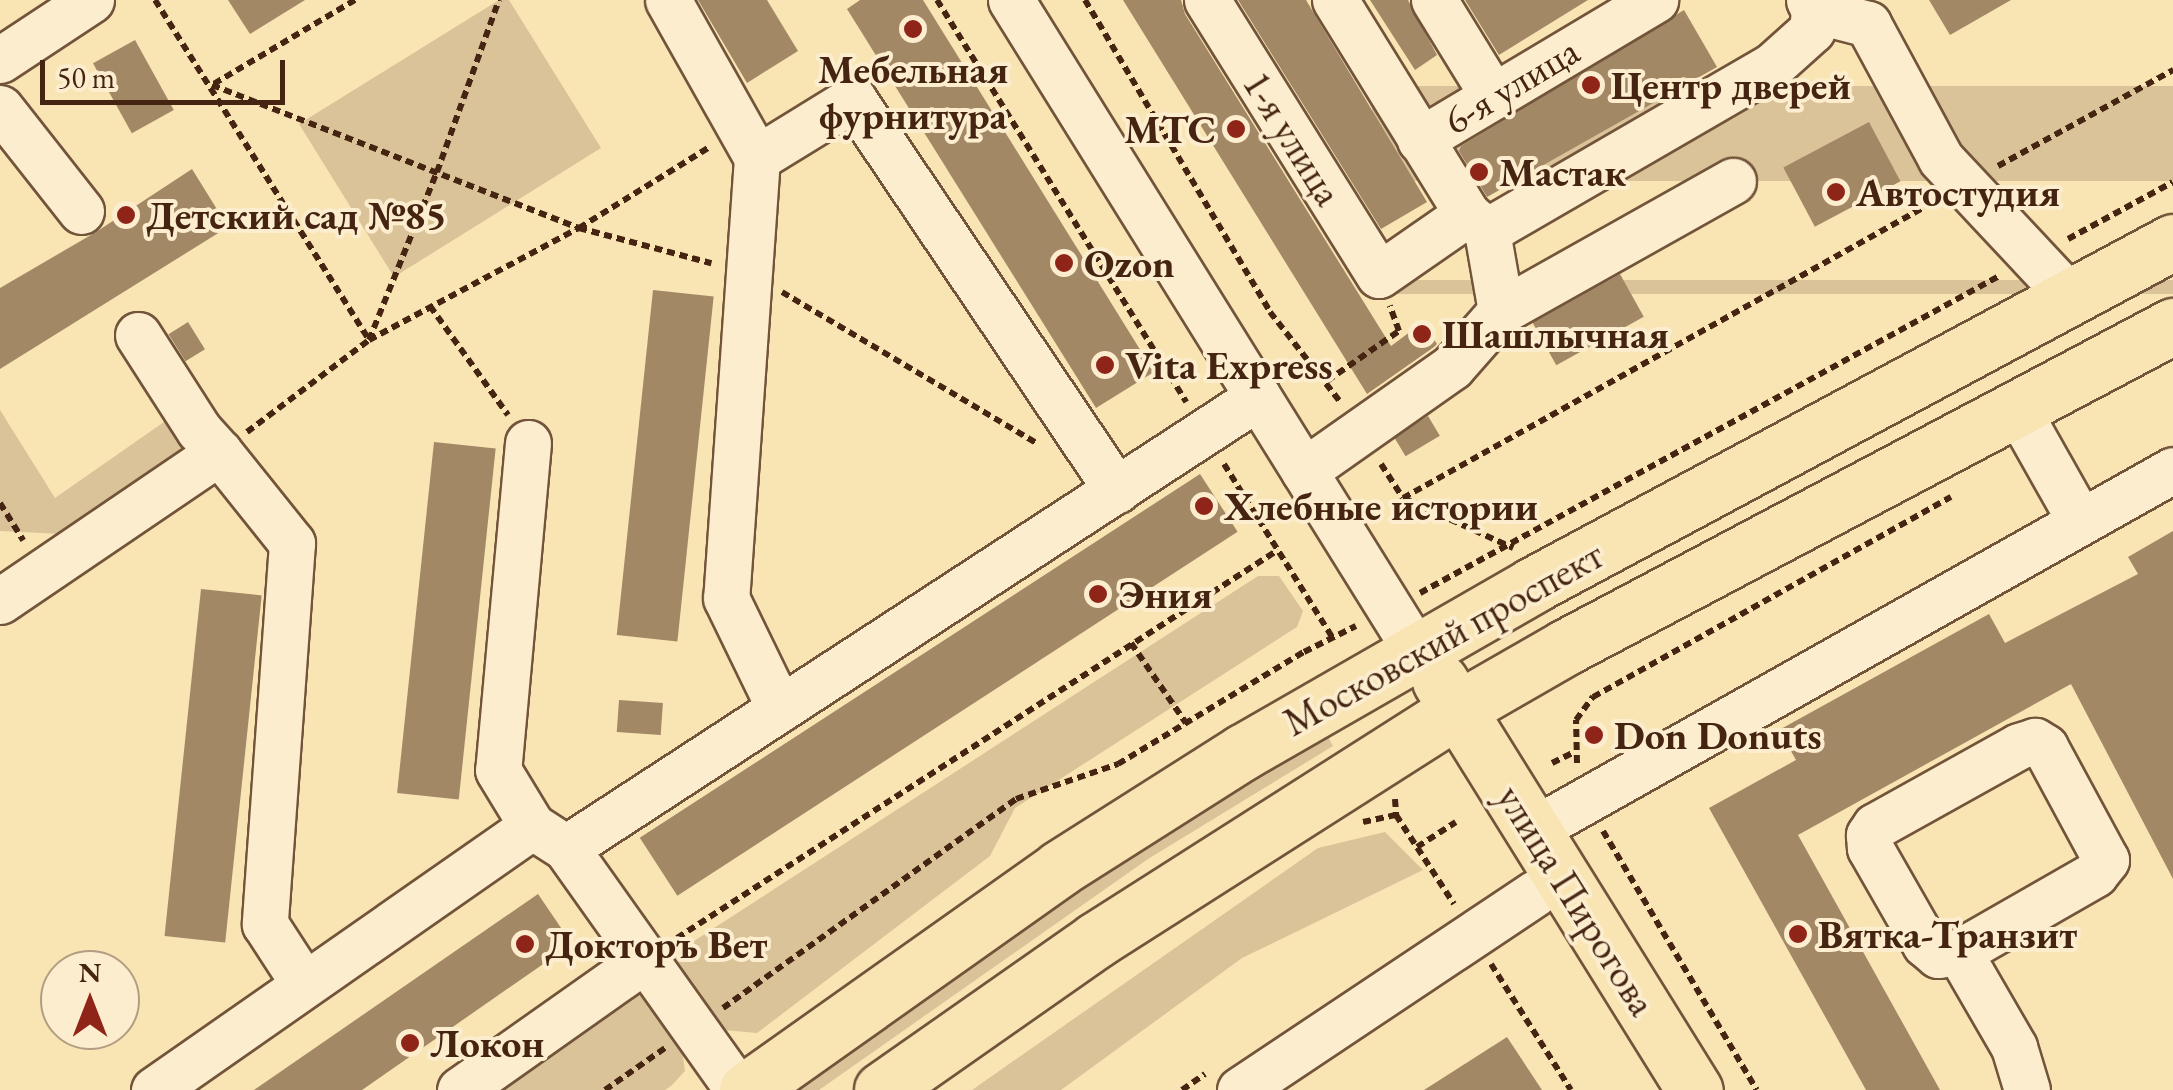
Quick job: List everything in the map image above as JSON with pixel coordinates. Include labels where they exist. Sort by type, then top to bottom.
[{"type":"main road","name":"Московский проспект","points":[[748,1090],[1060,868],[1243,752],[2062,272],[2173,242]]},
{"type":"main road","name":"Московский проспект","points":[[882,1090],[1096,940],[1448,717],[1566,647],[2173,326]]},
{"type":"main road","points":[[1416,651],[1448,717]]},
{"type":"main road","name":"улица Пирогова","points":[[1448,717],[1533,830],[1548,885],[1694,1090]]},
{"type":"main road","name":"улица Пирогова","points":[[1448,717],[1548,885],[1658,1090]]},
{"type":"street","points":[[0,60],[32,15],[91,0]]},
{"type":"street","points":[[668,0],[748,144],[750,274],[726,598],[780,709]]},
{"type":"street","points":[[1011,0],[1416,651]]},
{"type":"street","name":"1-я улица","points":[[1207,0],[1379,275]]},
{"type":"street","points":[[1335,0],[1420,140],[1477,223],[1501,311]]},
{"type":"street","points":[[1434,0],[1493,96]]},
{"type":"street","name":"6-я улица","points":[[1420,140],[1493,96],[1598,14],[1655,0]]},
{"type":"street","points":[[1379,275],[1773,65],[1812,30],[1811,5],[1868,24],[1940,159],[1963,186],[2062,272]]},
{"type":"street","points":[[748,144],[854,99],[1116,490]]},
{"type":"street","points":[[0,108],[81,211]]},
{"type":"street","points":[[1304,471],[1452,368],[1501,311],[1734,181]]},
{"type":"street","points":[[138,335],[199,430],[292,544],[265,924],[304,984]]},
{"type":"street","points":[[154,1090],[304,984],[549,837],[780,709],[1258,397]]},
{"type":"street","points":[[2018,409],[2080,521]]},
{"type":"street","points":[[528,443],[498,770],[647,958],[738,1090]]},
{"type":"street","points":[[0,601],[219,452]]},
{"type":"street","points":[[1533,830],[2173,470]]},
{"type":"street","points":[[2035,741],[2044,747],[2106,860],[2096,874],[1960,952],[1938,955],[1925,944],[1870,848],[1869,835],[1875,826],[2019,746],[2035,741]]},
{"type":"street","points":[[1240,1090],[1548,885]]},
{"type":"street","points":[[1960,952],[2014,1047],[2027,1090]]},
{"type":"street","points":[[460,1090],[647,958]]},
{"type":"path","points":[[155,0],[369,340]]},
{"type":"path","points":[[212,85],[355,0]]},
{"type":"path","points":[[369,340],[437,172],[499,0]]},
{"type":"path","points":[[937,0],[1332,637]]},
{"type":"path","points":[[1085,0],[1270,312],[1328,380],[1403,498],[1511,544]]},
{"type":"path","points":[[1403,498],[2173,70]]},
{"type":"path","points":[[212,85],[580,228],[750,274],[1050,451]]},
{"type":"path","points":[[219,452],[369,340],[748,144]]},
{"type":"path","points":[[2062,272],[2173,182]]},
{"type":"path","points":[[1415,596],[2014,268]]},
{"type":"path","points":[[1328,380],[1399,332],[1379,275]]},
{"type":"path","points":[[430,306],[528,443]]},
{"type":"path","points":[[1580,777],[1575,752],[1576,720],[1594,697],[1957,493]]},
{"type":"path","points":[[647,958],[1278,550]]},
{"type":"path","points":[[711,1016],[1016,799],[1118,764],[1332,637],[1366,622]]},
{"type":"path","points":[[1131,643],[1186,722]]},
{"type":"path","points":[[1589,689],[1594,697]]},
{"type":"path","points":[[1552,762],[1575,752]]},
{"type":"path","points":[[1395,798],[1396,816],[1453,903]]},
{"type":"path","points":[[1595,817],[1757,1090]]},
{"type":"path","points":[[1417,847],[1456,822]]},
{"type":"path","points":[[1490,962],[1571,1090]]},
{"type":"path","points":[[604,1090],[677,1040]]},
{"type":"shaded area","points":[[499,0],[509,0],[601,148],[394,277],[299,124]]},
{"type":"shaded area","points":[[1372,86],[2173,86],[2173,181],[1372,181]]},
{"type":"shaded area","points":[[1390,280],[2173,280],[2173,294],[1390,294]]},
{"type":"shaded area","points":[[0,410],[55,498],[174,415],[200,448],[83,535],[0,531]]},
{"type":"shaded area","points":[[1258,576],[1279,576],[1303,611],[1297,627],[1015,808],[990,856],[757,1033],[723,1030],[675,965],[677,952]]},
{"type":"shaded area","points":[[1325,731],[1333,746],[1148,859],[819,1090],[794,1090],[1140,847]]},
{"type":"shaded area","points":[[1385,832],[1423,870],[1242,958],[1061,1090],[972,1090],[1318,848]]},
{"type":"shaded area","points":[[619,993],[645,996],[682,1050],[685,1071],[671,1086],[665,1090],[480,1090]]},
{"type":"building","points":[[228,0],[305,0],[250,34]]},
{"type":"building","points":[[698,0],[767,0],[798,51],[747,83]]},
{"type":"building","points":[[860,0],[923,0],[1154,372],[1096,408],[847,9]]},
{"type":"building","points":[[1123,0],[1181,0],[1185,14],[1391,346],[1422,323],[1437,344],[1434,347],[1367,394]]},
{"type":"building","points":[[1238,0],[1306,0],[1427,202],[1381,229]]},
{"type":"building","points":[[1370,0],[1408,0],[1437,55],[1415,70]]},
{"type":"building","points":[[1465,0],[1588,0],[1499,55]]},
{"type":"building","points":[[1929,0],[2011,0],[1950,35]]},
{"type":"building","points":[[1684,10],[1717,67],[1487,197],[1459,151],[1461,146]]},
{"type":"building","points":[[135,40],[174,110],[132,133],[93,63]]},
{"type":"building","points":[[1869,122],[1900,181],[1815,227],[1783,168]]},
{"type":"building","points":[[192,169],[228,227],[0,369],[0,288]]},
{"type":"building","points":[[1620,274],[1644,317],[1556,365],[1533,322]]},
{"type":"building","points":[[653,290],[714,296],[677,641],[617,635]]},
{"type":"building","points":[[188,322],[205,349],[185,361],[168,334]]},
{"type":"building","points":[[1428,416],[1440,436],[1406,456],[1394,437]]},
{"type":"building","points":[[434,442],[496,448],[459,800],[397,793]]},
{"type":"building","points":[[1200,474],[1238,532],[677,896],[640,838]]},
{"type":"building","points":[[2173,531],[2173,879],[2071,684],[1798,835],[1940,1090],[1866,1090],[1709,808],[1796,760],[1779,730],[1989,614],[2005,643],[2138,574],[2128,557]]},
{"type":"building","points":[[201,589],[262,595],[225,942],[165,936]]},
{"type":"building","points":[[619,700],[663,703],[661,735],[617,732]]},
{"type":"building","points":[[538,894],[572,944],[362,1090],[254,1090]]},
{"type":"building","points":[[1507,1037],[1542,1090],[1424,1090]]},
{"type":"place","name":"Мебельная фурнитура","points":[[913,29]]},
{"type":"place","name":"Центр дверей","points":[[1591,85]]},
{"type":"place","name":"МТС","points":[[1236,129]]},
{"type":"place","name":"Мастак","points":[[1479,172]]},
{"type":"place","name":"Автостудия","points":[[1836,192]]},
{"type":"place","name":"Детский сад №85","points":[[126,215]]},
{"type":"place","name":"Ozon","points":[[1064,263]]},
{"type":"place","name":"Шашлычная","points":[[1422,334]]},
{"type":"place","name":"Vita Express","points":[[1105,365]]},
{"type":"place","name":"Хлебные истории","points":[[1204,506]]},
{"type":"place","name":"Эния","points":[[1098,594]]},
{"type":"place","name":"Don Donuts","points":[[1594,735]]},
{"type":"place","name":"Вятка-Транзит","points":[[1798,934]]},
{"type":"place","name":"Докторъ Вет","points":[[525,944]]},
{"type":"place","name":"Локон","points":[[410,1043]]}]
